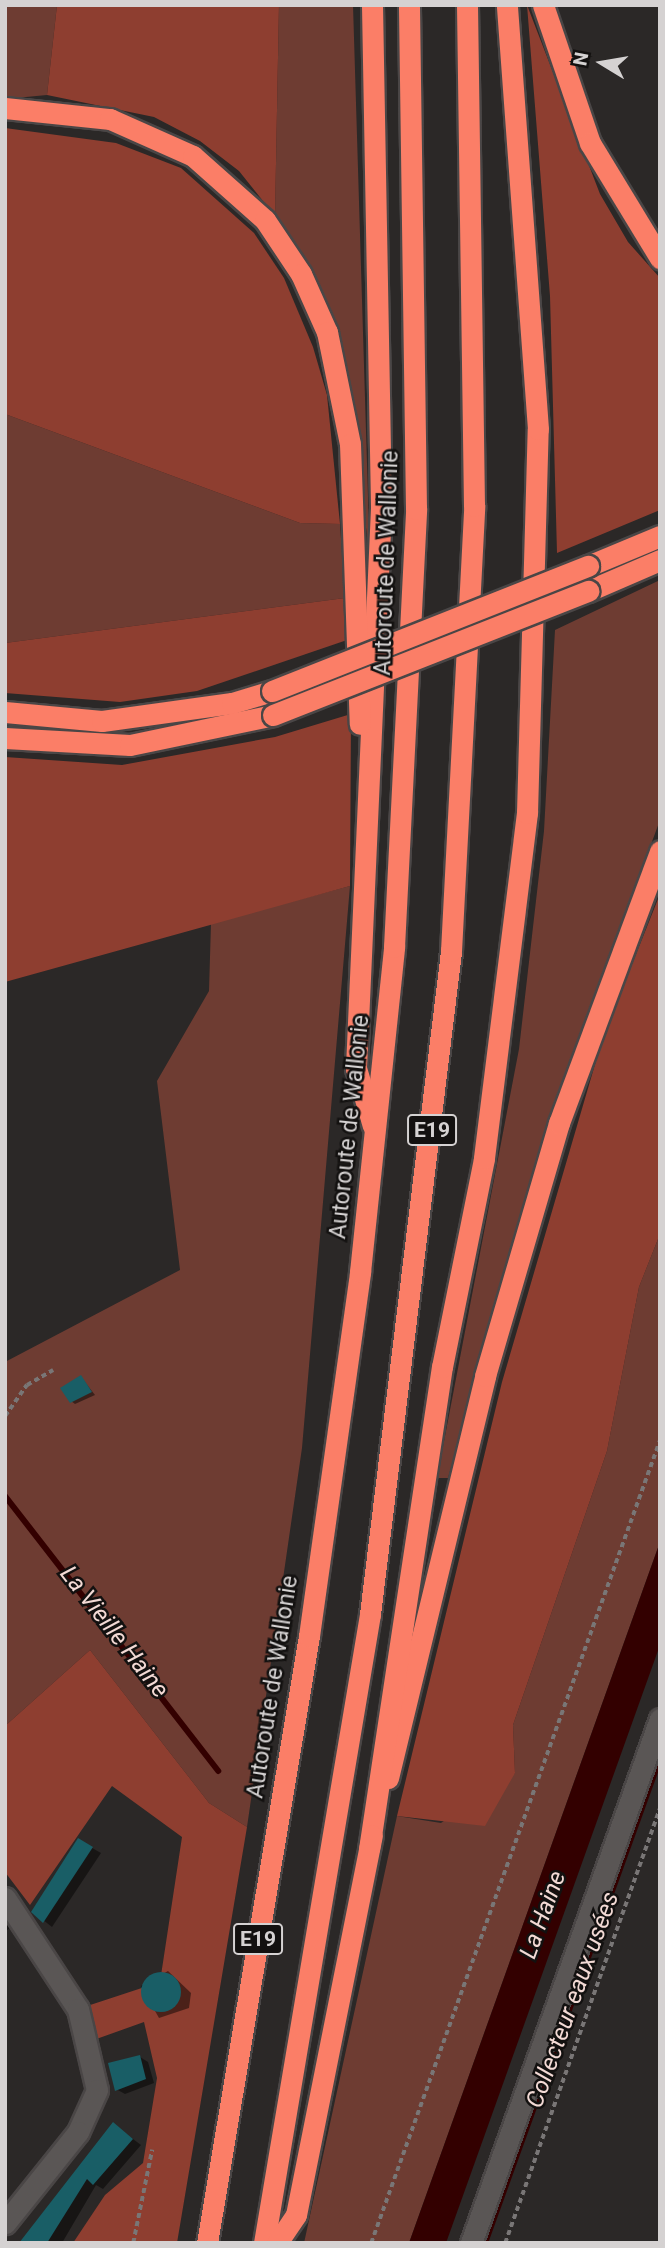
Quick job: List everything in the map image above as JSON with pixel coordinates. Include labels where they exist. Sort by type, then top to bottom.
[{"type":"highway","points":[[372,5],[381,508],[368,852],[356,1068],[377,1138]]},
{"type":"highway","name":"Autoroute de Wallonie","points":[[207,2243],[309,1636],[377,1138],[406,763],[416,509],[409,5]]},
{"type":"highway","name":"E19","points":[[264,2243],[370,1614],[451,951],[474,506],[467,5]]},
{"type":"highway","points":[[369,1849],[442,1367],[484,1158],[527,813],[538,429],[507,5]]},
{"type":"highway","points":[[543,5],[590,143],[660,258]]},
{"type":"highway","points":[[5,108],[110,120],[193,156],[265,220],[301,274],[327,332],[350,444],[368,852]]},
{"type":"highway","points":[[5,712],[102,721],[232,703],[272,691],[660,536]]},
{"type":"highway","points":[[5,738],[131,745],[273,715],[660,560]]},
{"type":"highway","points":[[277,2243],[296,2215],[369,1849],[485,1376],[559,1123],[660,851]]},
{"type":"street","points":[[471,2243],[660,1718]]},
{"type":"street","points":[[5,1898],[78,2009],[97,2090],[78,2132],[5,2223]]},
{"type":"path","points":[[5,1416],[27,1385],[53,1370]]},
{"type":"path","points":[[371,2243],[660,1440]]},
{"type":"path","points":[[505,2243],[660,1808]]},
{"type":"path","points":[[133,2243],[152,2150]]},
{"type":"shaded area","points":[[5,5],[57,5],[47,95],[5,99]]},
{"type":"shaded area","points":[[57,5],[279,5],[275,216],[239,171],[200,141],[154,117],[47,95]]},
{"type":"shaded area","points":[[279,5],[353,5],[370,562],[348,372],[304,255],[275,216]]},
{"type":"shaded area","points":[[527,5],[600,194],[628,242],[660,278],[660,510],[557,553],[550,296]]},
{"type":"shaded area","points":[[5,128],[116,143],[181,168],[254,233],[284,278],[313,347],[327,395],[340,524],[300,523],[5,414]]},
{"type":"shaded area","points":[[5,414],[300,523],[340,524],[345,598],[5,643]]},
{"type":"shaded area","points":[[660,580],[660,820],[547,1126],[448,1478],[437,1478],[519,1049],[544,831],[555,630]]},
{"type":"shaded area","points":[[345,598],[350,639],[197,691],[120,702],[5,693],[5,643]]},
{"type":"shaded area","points":[[351,714],[350,886],[5,982],[5,757],[122,765],[275,737]]},
{"type":"shaded area","points":[[350,886],[302,1448],[247,1827],[209,1803],[90,1650],[5,1726],[5,1362],[180,1270],[157,1081],[209,991],[211,923]]},
{"type":"shaded area","points":[[660,894],[660,1234],[639,1287],[607,1451],[513,1725],[515,1773],[485,1826],[397,1816],[502,1382],[603,1037]]},
{"type":"shaded area","points":[[660,1234],[660,1542],[409,2243],[304,2243],[397,1816],[441,1823],[515,1773],[513,1725],[607,1451],[639,1287]]},
{"type":"shaded area","points":[[90,1650],[209,1803],[247,1827],[177,2243],[73,2243],[105,2195],[143,2163],[157,2078],[144,2022],[88,2042],[78,2009],[160,1982],[182,1837],[112,1786],[30,1905],[5,1872],[5,1726]]},
{"type":"water","name":"La Haine","points":[[660,1542],[660,1645],[446,2243],[409,2243]]},
{"type":"building","points":[[81,1375],[92,1392],[70,1403],[60,1388]]},
{"type":"building","points":[[78,1838],[93,1847],[43,1923],[31,1912]]},
{"type":"building","points":[[161,1972],[169,1973],[175,1978],[180,1984],[180,2000],[175,2006],[169,2011],[161,2012],[153,2011],[147,2006],[142,2000],[141,1992],[142,1984],[147,1978],[153,1973]]},
{"type":"building","points":[[140,2055],[146,2079],[115,2091],[108,2063]]},
{"type":"building","points":[[113,2122],[133,2139],[93,2185],[87,2179],[47,2243],[19,2243]]},
{"type":"waterway","name":"La Vieille Haine","points":[[5,1496],[218,1771]]},
{"type":"waterway","name":"Collecteur eaux usées","points":[[485,2243],[660,1758]]}]
